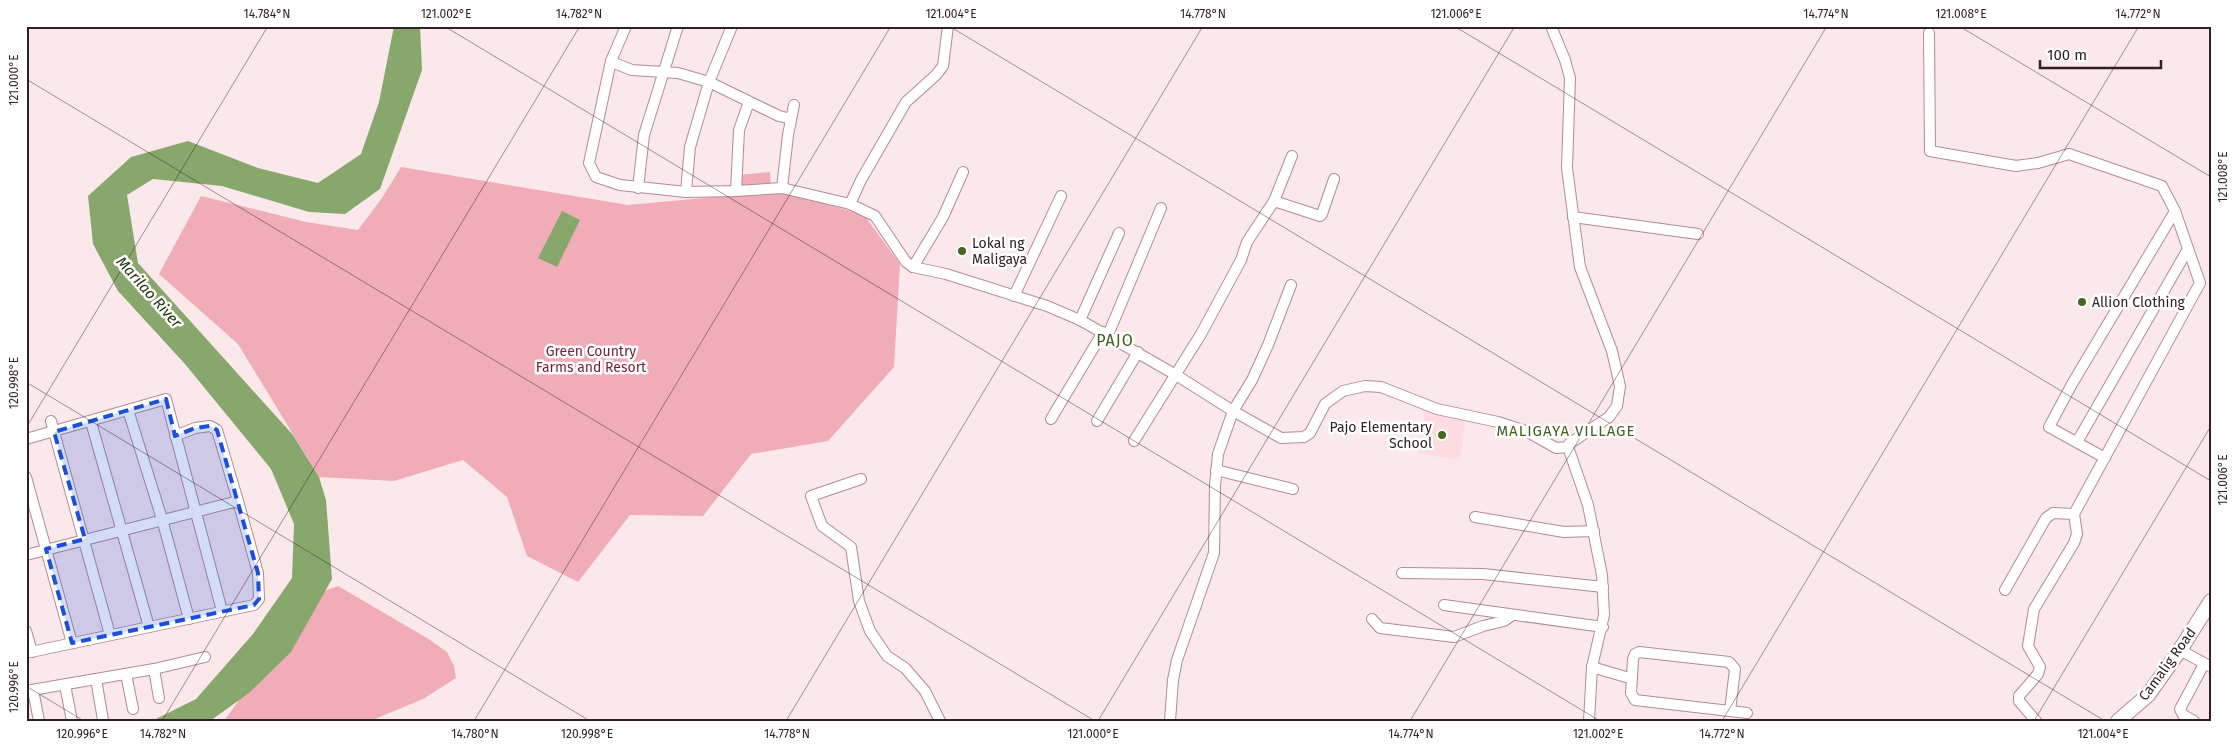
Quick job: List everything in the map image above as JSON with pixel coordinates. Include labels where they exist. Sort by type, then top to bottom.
[{"type":"main road","name":"Camalig Road","points":[[2118,721],[2146,698],[2211,602]]},
{"type":"street","points":[[626,26],[611,61],[589,162],[596,176],[610,183],[638,188],[686,192],[782,188],[850,204],[875,216],[906,262],[913,268],[946,274],[1048,306],[1080,320],[1138,352],[1233,411],[1281,438],[1304,437],[1310,433],[1325,404],[1343,391],[1356,386],[1380,387],[1437,409],[1478,416],[1519,428],[1556,448],[1568,447],[1569,444],[1609,417],[1617,406],[1620,386],[1612,351],[1580,267],[1567,168],[1570,78],[1551,26]]},
{"type":"street","points":[[638,188],[644,134],[678,26]]},
{"type":"street","points":[[686,192],[690,147],[709,82],[732,26]]},
{"type":"street","points":[[850,204],[861,180],[906,102],[936,75],[943,66],[948,26]]},
{"type":"street","points":[[1929,33],[1930,151],[2016,166],[2038,163],[2069,154],[2162,186],[2175,211],[2200,283],[2074,514],[2076,534],[2074,543],[2034,609],[2028,646],[2040,668],[2038,674],[2019,696],[2019,701],[2036,721]]},
{"type":"street","points":[[611,61],[632,70],[678,72],[709,82],[749,102],[790,119]]},
{"type":"street","points":[[736,191],[739,130],[749,102]]},
{"type":"street","points":[[782,188],[790,119],[794,105]]},
{"type":"street","points":[[1134,441],[1176,375],[1223,295],[1241,260],[1247,242],[1274,201],[1292,156]]},
{"type":"street","points":[[913,268],[943,217],[963,172]]},
{"type":"street","points":[[1274,201],[1320,216],[1334,179]]},
{"type":"street","points":[[1014,296],[1061,196]]},
{"type":"street","points":[[1051,419],[1105,334],[1161,208]]},
{"type":"street","points":[[2105,458],[2049,427],[2072,384],[2175,211]]},
{"type":"street","points":[[1574,217],[1698,234]]},
{"type":"street","points":[[1080,320],[1119,233]]},
{"type":"street","points":[[2077,442],[2188,249]]},
{"type":"street","points":[[1170,721],[1172,680],[1177,660],[1214,553],[1218,454],[1233,411],[1252,380],[1292,285]]},
{"type":"street","points":[[1097,421],[1138,352]]},
{"type":"street","points":[[26,439],[91,422],[166,399],[222,612]]},
{"type":"street","points":[[128,410],[162,519],[189,619]]},
{"type":"street","points":[[51,421],[85,539],[110,636]]},
{"type":"street","points":[[91,422],[149,628]]},
{"type":"street","points":[[26,631],[29,652],[254,605],[259,599],[258,573],[217,430],[210,426],[195,428],[175,436]]},
{"type":"street","points":[[1568,447],[1594,531],[1601,563],[1603,588],[1603,627],[1592,667],[1589,721]]},
{"type":"street","points":[[1216,470],[1293,489]]},
{"type":"street","points":[[26,477],[72,643]]},
{"type":"street","points":[[861,479],[812,496],[822,526],[851,546],[859,601],[870,631],[888,656],[905,668],[926,691],[940,721]]},
{"type":"street","points":[[26,555],[238,501]]},
{"type":"street","points":[[2005,590],[2046,518],[2053,513],[2074,514]]},
{"type":"street","points":[[1475,517],[1564,532],[1594,531]]},
{"type":"street","points":[[1402,573],[1483,574],[1603,588]]},
{"type":"street","points":[[1444,605],[1511,616],[1603,627]]},
{"type":"street","points":[[1372,619],[1380,628],[1454,637],[1483,626],[1504,621],[1511,616]]},
{"type":"street","points":[[2180,650],[2207,665],[2180,709],[2183,715],[2194,721]]},
{"type":"street","points":[[1730,711],[1735,669],[1729,662],[1640,652],[1635,654],[1633,658],[1631,693],[1636,700],[1747,713]]},
{"type":"street","points":[[39,721],[29,690],[154,669],[205,657]]},
{"type":"street","points":[[1592,667],[1626,677],[1632,676]]},
{"type":"street","points":[[154,669],[159,698]]},
{"type":"street","points":[[126,674],[133,710]]},
{"type":"street","points":[[96,679],[103,720]]},
{"type":"street","points":[[65,685],[72,721]]},
{"type":"highlighted area","points":[[166,399],[175,436],[195,428],[210,426],[217,430],[258,573],[259,599],[254,605],[72,643],[46,549],[85,539],[54,432]]},
{"type":"shaded area","name":"Pajo Elementary School","points":[[1425,407],[1466,417],[1460,460],[1419,454]]},
{"type":"green space","name":"Green Country Farms and Resort","points":[[401,167],[628,205],[781,191],[864,215],[900,264],[894,367],[828,441],[751,454],[703,516],[630,515],[578,582],[527,556],[507,497],[463,460],[394,481],[319,477],[238,344],[159,274],[201,196],[306,222],[358,230],[382,198]]},
{"type":"green space","points":[[770,172],[771,188],[739,191],[738,175]]},
{"type":"green space","points":[[338,586],[427,638],[447,652],[454,666],[456,678],[423,699],[370,721],[224,721],[316,594]]},
{"type":"water","name":"Marilao River","points":[[394,26],[420,26],[422,70],[380,189],[345,214],[309,212],[222,186],[153,179],[127,195],[138,263],[293,435],[319,477],[326,500],[332,579],[291,652],[249,693],[210,721],[152,721],[196,699],[253,634],[292,578],[294,524],[271,469],[185,364],[118,291],[93,244],[88,196],[131,157],[188,141],[258,168],[318,183],[361,154],[379,102]]},
{"type":"water","points":[[562,211],[580,220],[557,267],[538,258]]},
{"type":"place","name":"Lokal ng Maligaya","points":[[962,251]]},
{"type":"place","name":"Allion Clothing","points":[[2082,302]]},
{"type":"place","name":"Pajo Elementary School","points":[[1442,435]]},
{"type":"district","name":"PAJO","points":[[1115,340]]},
{"type":"district","name":"MALIGAYA VILLAGE","points":[[1566,431]]}]
